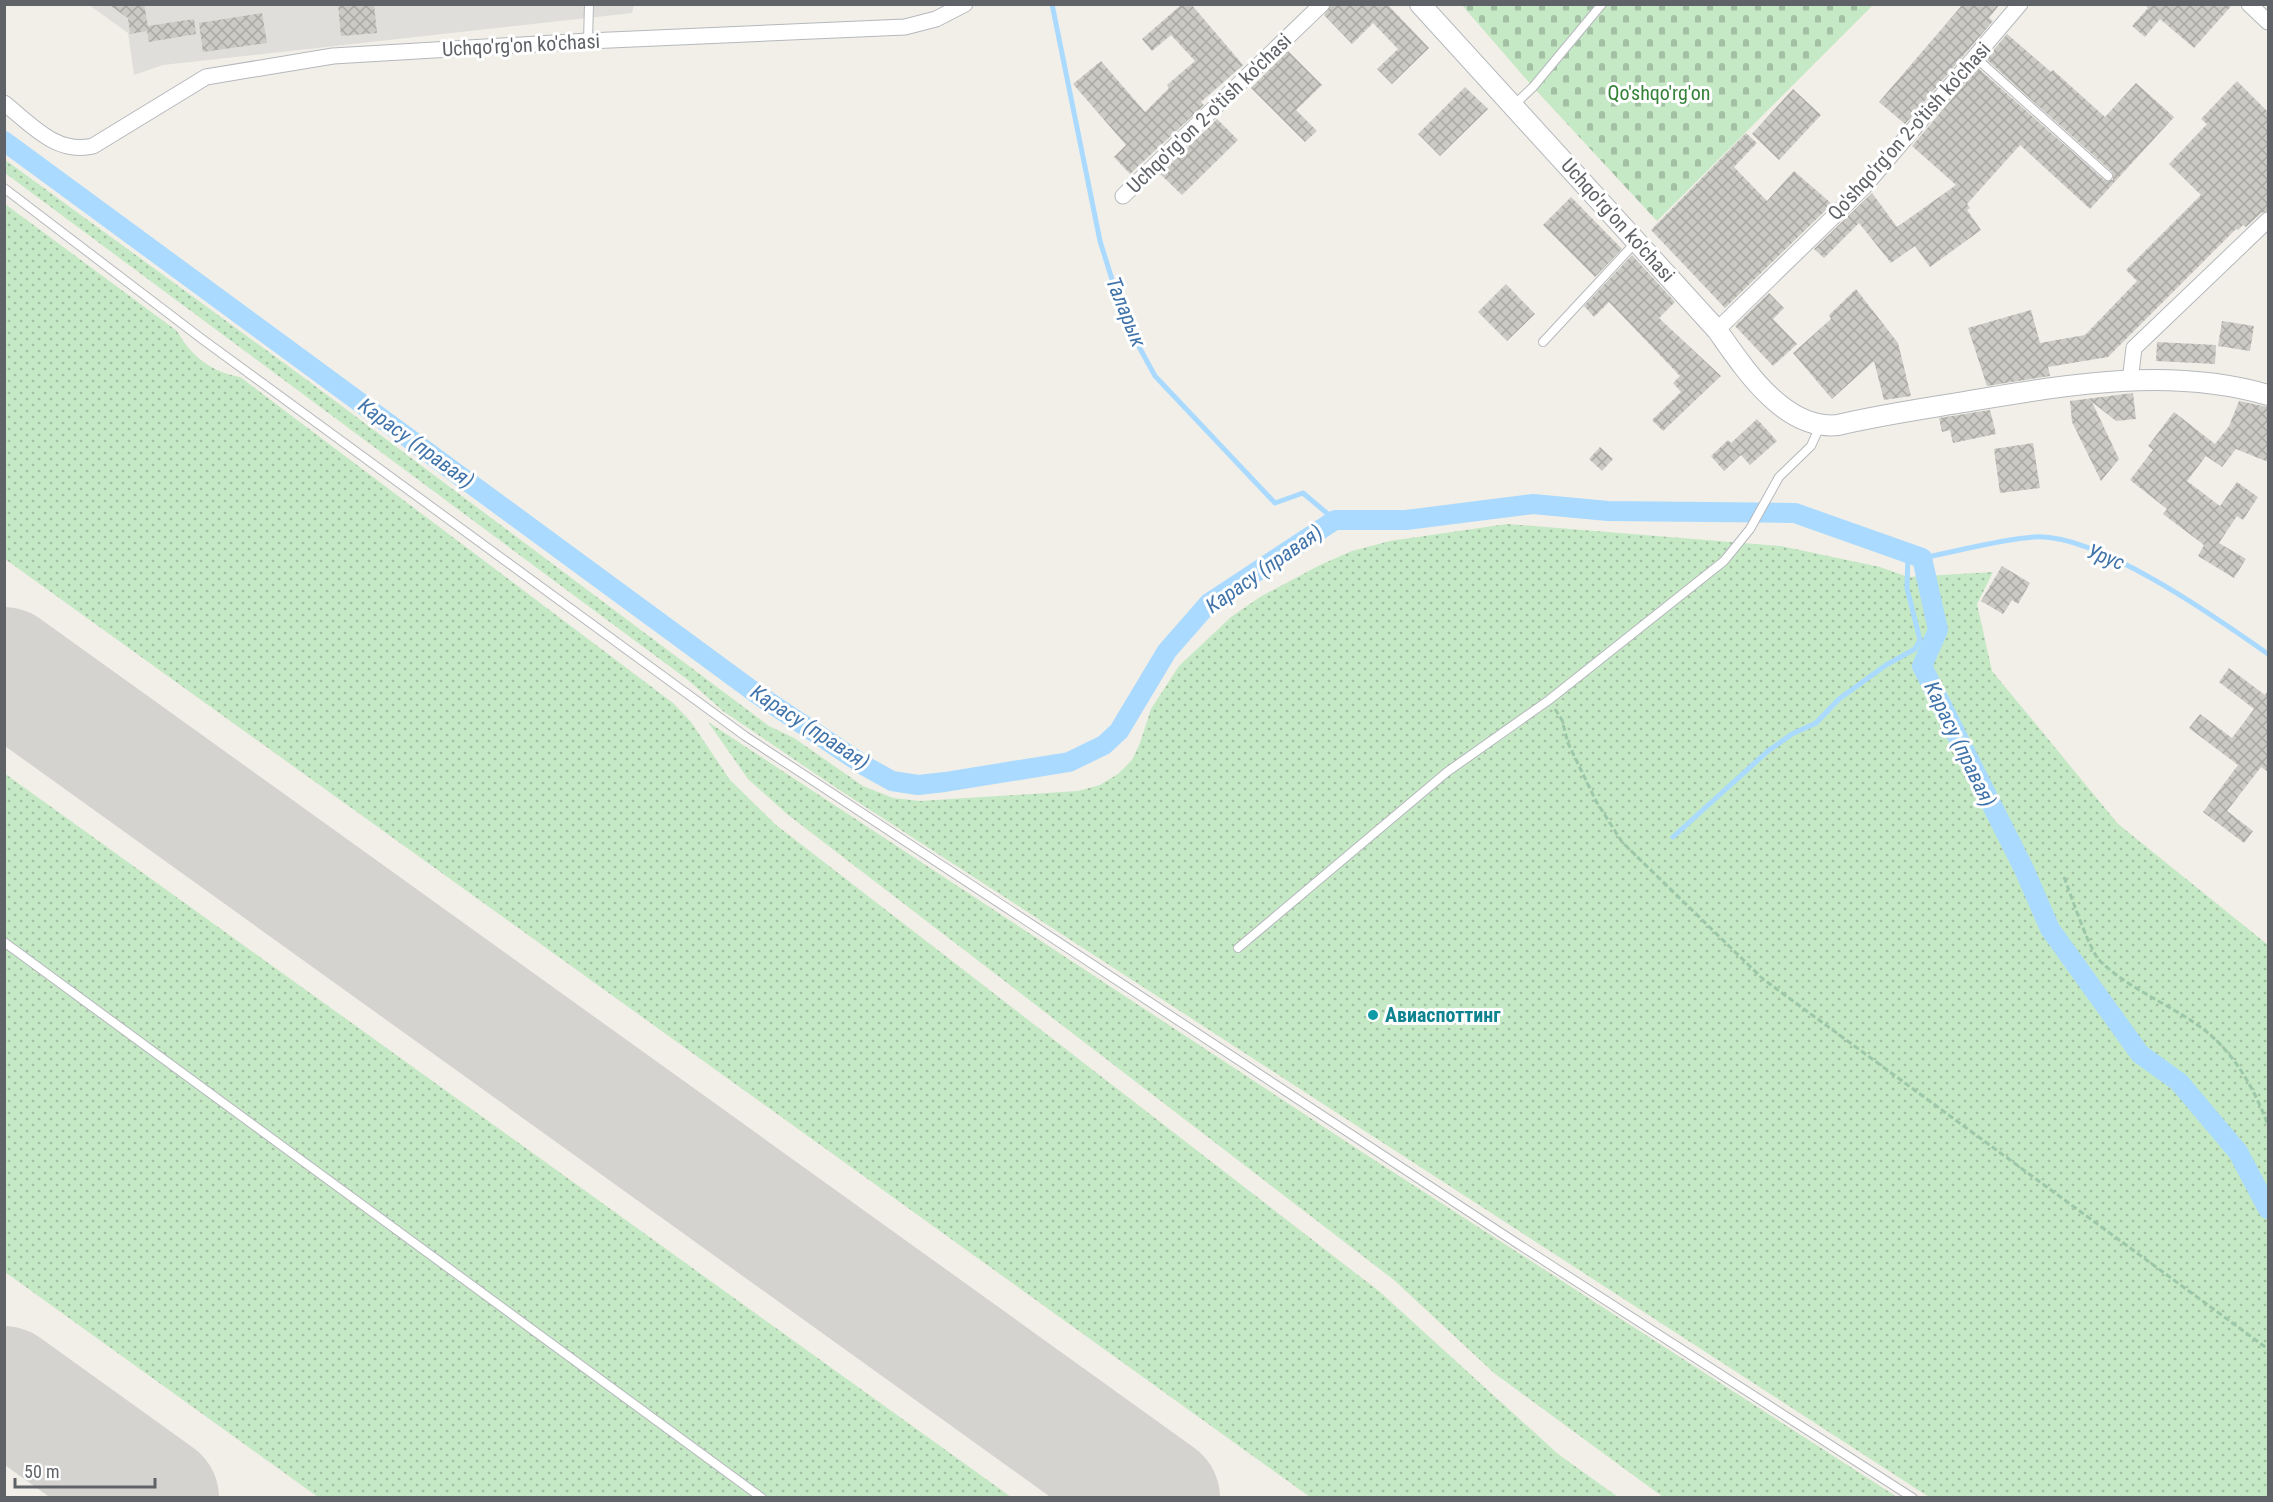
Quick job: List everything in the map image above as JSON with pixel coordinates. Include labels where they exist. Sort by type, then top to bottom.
[{"type":"street","name":"Uchqo'rg'on ko'chasi","points":[[4,103],[51,141],[73,149],[93,146],[206,77],[333,56],[588,41],[906,27],[936,19],[964,4]]},
{"type":"street","name":"Uchqo'rg'on 2-o'tish ko'chasi","points":[[1123,196],[1322,4]]},
{"type":"street","name":"Uchqo'rg'on ko'chasi","points":[[1420,4],[1637,240],[1717,330],[1760,386],[1798,417],[1820,426]]},
{"type":"street","name":"Qo'shqo'rg'on 2-o'tish ko'chasi","points":[[1717,330],[1864,187],[2020,4]]},
{"type":"street","points":[[2249,4],[2268,22]]},
{"type":"street","points":[[2130,381],[2134,348],[2268,220]]},
{"type":"street","points":[[1820,426],[2035,390],[2130,381],[2192,380],[2268,395]]},
{"type":"lane","points":[[588,41],[589,4]]},
{"type":"lane","points":[[1514,105],[1533,87],[1602,4]]},
{"type":"lane","points":[[1975,57],[2108,177]]},
{"type":"lane","points":[[4,188],[202,339],[745,736],[1518,1244],[1913,1497]]},
{"type":"lane","points":[[1543,342],[1637,240]]},
{"type":"lane","points":[[1238,948],[1447,772],[1549,700],[1724,561],[1750,529],[1779,477],[1811,446],[1820,426]]},
{"type":"lane","points":[[4,942],[762,1497]]},
{"type":"path","points":[[1549,700],[1562,720],[1568,742],[1596,801],[1622,842],[1763,979],[2268,1349]]},
{"type":"path","points":[[2064,877],[2098,960],[2148,997],[2200,1026],[2231,1055],[2257,1095],[2268,1125]]},
{"type":"shaded area","points":[[89,5],[634,5],[632,13],[163,65],[134,75],[128,33]]},
{"type":"green space","name":"Qo'shqo'rg'on","points":[[1462,5],[1873,5],[1657,221],[1533,87]]},
{"type":"green space","points":[[4,159],[299,374],[769,726],[794,738],[863,786],[893,798],[920,801],[1078,791],[1100,785],[1118,774],[1132,760],[1151,709],[1179,666],[1231,617],[1260,597],[1320,565],[1352,551],[1390,541],[1507,524],[1781,546],[1880,567],[1908,577],[1993,572],[1977,604],[1992,671],[2118,824],[2268,945],[2268,1497],[1929,1497],[841,791],[723,711],[688,680],[5,173]]},
{"type":"green space","points":[[5,204],[177,331],[195,355],[211,367],[240,377],[673,703],[691,722],[730,780],[776,825],[1380,1292],[1558,1454],[1618,1497],[1310,1497],[5,559]]},
{"type":"green space","points":[[708,722],[1362,1152],[1897,1497],[1663,1497],[1494,1373],[1394,1280],[787,814],[748,779]]},
{"type":"green space","points":[[4,773],[1011,1497],[318,1497],[5,1272]]},
{"type":"building","points":[[108,4],[144,4],[148,26],[194,19],[196,34],[149,42],[147,31],[130,34],[128,18]]},
{"type":"building","points":[[338,4],[374,4],[377,33],[341,36]]},
{"type":"building","points":[[1182,4],[1191,4],[1243,65],[1201,102],[1204,105],[1130,174],[1114,157],[1126,145],[1073,84],[1101,61],[1145,112],[1169,88],[1167,85],[1195,61],[1171,35],[1152,51],[1142,39]]},
{"type":"building","points":[[1331,4],[1387,4],[1429,48],[1392,84],[1377,69],[1398,49],[1373,23],[1352,44],[1324,15]]},
{"type":"building","points":[[1963,4],[2000,4],[1989,18],[1993,21],[1905,124],[1879,102]]},
{"type":"building","points":[[2144,4],[2233,4],[2194,48],[2160,19],[2145,37],[2132,26],[2148,8]]},
{"type":"building","points":[[262,13],[267,43],[203,52],[199,23]]},
{"type":"building","points":[[2007,34],[2051,72],[2053,70],[2105,117],[2136,83],[2174,117],[2090,209],[2020,145],[1967,204],[1970,208],[1967,210],[1981,230],[1930,267],[1915,246],[1891,263],[1859,223],[1824,258],[1814,249],[1872,193],[1897,227],[1956,185],[1912,146],[1978,68],[2104,180],[2113,180],[2112,172],[1986,59]]},
{"type":"building","points":[[1288,51],[1322,85],[1296,110],[1317,131],[1305,142],[1251,88]]},
{"type":"building","points":[[2237,81],[2268,112],[2268,211],[2261,213],[2246,227],[2243,225],[2238,230],[2236,229],[2108,357],[2048,367],[2050,376],[1987,386],[1968,328],[2031,310],[2040,343],[2085,335],[2137,281],[2126,270],[2201,195],[2169,164],[2207,124],[2201,119]]},
{"type":"building","points":[[1465,87],[1488,109],[1440,156],[1418,134]]},
{"type":"building","points":[[1793,89],[1821,115],[1779,160],[1752,134]]},
{"type":"building","points":[[1217,119],[1238,140],[1182,195],[1160,174]]},
{"type":"building","points":[[1746,133],[1757,143],[1734,167],[1767,201],[1794,171],[1832,204],[1725,308],[1651,230]]},
{"type":"building","points":[[1571,197],[1622,249],[1595,277],[1543,225]]},
{"type":"building","points":[[1632,255],[1675,302],[1659,318],[1721,376],[1663,431],[1652,420],[1681,392],[1673,383],[1680,376],[1609,302],[1594,317],[1584,306]]},
{"type":"building","points":[[1506,284],[1535,314],[1507,341],[1478,312]]},
{"type":"building","points":[[1856,289],[1898,343],[1911,396],[1884,400],[1874,361],[1832,399],[1793,353],[1831,319],[1829,315]]},
{"type":"building","points":[[1769,293],[1784,308],[1773,319],[1797,344],[1773,366],[1735,326]]},
{"type":"building","points":[[2222,321],[2254,326],[2250,351],[2218,346]]},
{"type":"building","points":[[2157,342],[2216,345],[2215,364],[2156,361]]},
{"type":"building","points":[[2133,393],[2136,419],[2116,421],[2092,402],[2119,459],[2101,481],[2072,422],[2070,401]]},
{"type":"building","points":[[2239,401],[2268,407],[2268,462],[2236,449],[2222,467],[2206,456],[2187,481],[2220,506],[2237,482],[2258,497],[2243,520],[2237,516],[2219,543],[2246,559],[2234,578],[2198,556],[2204,545],[2163,514],[2167,509],[2130,480],[2153,450],[2148,446],[2174,412],[2215,444],[2229,426]]},
{"type":"building","points":[[1990,410],[1996,434],[1953,443],[1950,430],[1942,432],[1939,418]]},
{"type":"building","points":[[1757,419],[1777,441],[1750,465],[1741,455],[1724,471],[1711,456],[1728,440],[1731,443]]},
{"type":"building","points":[[2033,443],[2040,488],[2000,493],[1994,449]]},
{"type":"building","points":[[1600,447],[1613,459],[1602,471],[1589,459]]},
{"type":"building","points":[[2002,566],[2030,583],[2018,604],[2012,600],[2003,614],[1981,601]]},
{"type":"building","points":[[2229,668],[2265,695],[2268,690],[2268,772],[2261,767],[2227,811],[2253,831],[2244,843],[2203,812],[2238,765],[2189,728],[2200,714],[2232,738],[2254,709],[2219,682]]},
{"type":"waterway","name":"Таларык","points":[[1052,4],[1100,241],[1125,321],[1155,376],[1275,503],[1303,493],[1335,520]]},
{"type":"waterway","name":"Карасу (правая)","points":[[4,141],[757,694],[865,766],[892,781],[918,785],[1069,762],[1104,745],[1119,731],[1167,651],[1209,603],[1335,520],[1406,520],[1533,504],[1608,511],[1795,513],[1922,558],[1938,630],[1922,666],[2024,869],[2050,929],[2140,1054],[2179,1082],[2238,1152],[2268,1209]]},
{"type":"waterway","name":"Урус","points":[[1922,558],[2020,538],[2059,539],[2089,548],[2155,580],[2268,654]]},
{"type":"waterway","points":[[1673,837],[1768,751],[1792,734],[1816,723],[1839,699],[1886,665],[1915,649],[1920,640],[1907,588],[1908,553]]},
{"type":"runway","points":[[4,669],[1158,1498]]},
{"type":"runway","points":[[4,1388],[157,1498]]},
{"type":"place","name":"Авиаспоттинг","points":[[1373,1015]]}]
